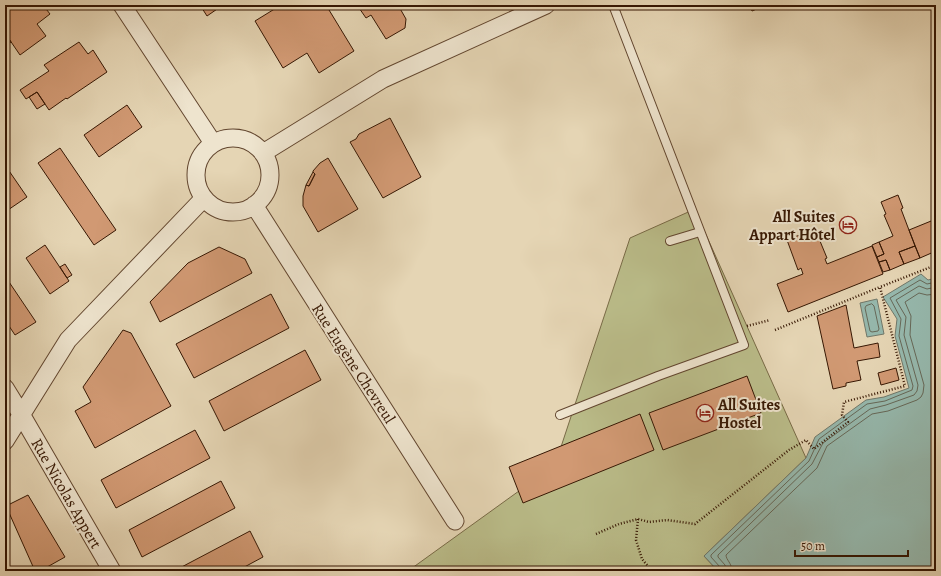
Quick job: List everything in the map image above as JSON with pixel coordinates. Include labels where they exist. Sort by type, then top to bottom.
[{"type":"street","points":[[122,5],[213,143]]},
{"type":"street","points":[[263,152],[383,79],[535,7]]},
{"type":"street","points":[[228,138],[244,139],[251,142],[263,152],[268,161],[270,180],[268,189],[263,197],[254,205],[239,212],[229,212],[211,205],[204,198],[196,182],[197,164],[206,149],[213,143],[228,138]]},
{"type":"street","points":[[5,441],[68,340],[204,198]]},
{"type":"street","name":"Rue Eugène Chevreul","points":[[254,205],[455,520]]},
{"type":"street","name":"Rue Nicolas Appert","points":[[5,388],[112,571]]},
{"type":"lane","points":[[560,415],[658,376],[744,345],[613,5]]},
{"type":"lane","points":[[670,241],[700,232]]},
{"type":"path","points":[[775,330],[936,265]]},
{"type":"path","points":[[596,534],[619,524],[638,519],[649,522],[667,520],[695,524],[789,450],[806,440],[814,449],[848,422],[842,415],[844,402],[905,386],[880,287]]},
{"type":"path","points":[[737,328],[770,320]]},
{"type":"path","points":[[638,519],[636,540],[642,559],[652,571]]},
{"type":"green space","points":[[695,209],[806,458],[704,556],[718,571],[408,571],[555,465],[630,238]]},
{"type":"water","points":[[921,274],[928,280],[936,278],[936,571],[718,571],[704,556],[806,458],[815,437],[866,400],[884,397],[909,388],[895,336],[897,319],[883,297]]},
{"type":"water","points":[[877,299],[884,334],[867,337],[860,303]]},
{"type":"building","points":[[9,5],[43,5],[50,14],[37,24],[46,36],[20,55],[5,33],[5,8]]},
{"type":"building","points":[[200,5],[223,5],[207,16]]},
{"type":"building","points":[[281,5],[326,5],[354,51],[319,73],[307,53],[283,68],[255,21]]},
{"type":"building","points":[[357,5],[398,5],[406,19],[405,28],[386,39],[371,15],[366,18]]},
{"type":"building","points":[[749,5],[766,5],[752,11]]},
{"type":"building","points":[[927,6],[936,6],[935,13]]},
{"type":"building","points":[[5,33],[11,42],[5,46]]},
{"type":"building","points":[[79,42],[88,54],[93,50],[107,72],[49,110],[37,92],[26,99],[20,90],[49,71],[44,65]]},
{"type":"building","points":[[37,92],[45,104],[37,109],[29,97]]},
{"type":"building","points":[[127,105],[142,127],[99,157],[84,135]]},
{"type":"building","points":[[390,118],[421,177],[383,198],[350,142],[356,139],[359,134]]},
{"type":"building","points":[[60,148],[116,230],[94,245],[38,163]]},
{"type":"building","points":[[328,158],[358,209],[318,232],[303,206],[303,196],[306,185],[309,186],[315,174],[313,171],[320,163]]},
{"type":"building","points":[[5,165],[27,197],[5,212]]},
{"type":"building","points":[[313,172],[315,174],[309,186],[306,185]]},
{"type":"building","points":[[898,195],[903,208],[901,209],[915,246],[899,252],[904,264],[890,270],[886,260],[879,262],[877,257],[884,254],[879,242],[893,236],[884,215],[886,214],[881,202]]},
{"type":"building","points":[[936,219],[936,251],[920,258],[909,230]]},
{"type":"building","points":[[815,229],[827,258],[825,259],[827,264],[872,246],[883,274],[788,312],[777,284],[803,274],[801,268],[798,270],[787,240]]},
{"type":"building","points":[[879,242],[884,254],[877,257],[872,245]]},
{"type":"building","points":[[45,245],[69,281],[50,294],[26,258]]},
{"type":"building","points":[[915,246],[920,258],[904,264],[899,252]]},
{"type":"building","points":[[219,247],[245,259],[252,273],[160,322],[150,302],[188,263]]},
{"type":"building","points":[[886,260],[890,270],[883,272],[879,262]]},
{"type":"building","points":[[65,264],[72,275],[67,278],[60,267]]},
{"type":"building","points":[[5,276],[36,322],[15,335],[5,320]]},
{"type":"building","points":[[271,294],[289,328],[194,378],[176,344]]},
{"type":"building","points":[[846,305],[854,348],[878,343],[880,357],[857,361],[861,380],[846,383],[846,386],[833,389],[817,316]]},
{"type":"building","points":[[123,330],[131,333],[171,406],[95,448],[75,411],[91,402],[83,387]]},
{"type":"building","points":[[305,350],[321,380],[224,431],[209,401]]},
{"type":"building","points":[[896,368],[899,380],[881,385],[878,373]]},
{"type":"building","name":"All Suites Hostel","points":[[747,376],[761,413],[663,450],[649,413]]},
{"type":"building","points":[[640,414],[654,450],[523,503],[509,467]]},
{"type":"building","points":[[195,430],[210,458],[116,508],[101,480]]},
{"type":"building","points":[[221,481],[235,508],[142,557],[129,530]]},
{"type":"building","points":[[28,495],[65,557],[40,571],[35,571],[6,506]]},
{"type":"building","points":[[250,531],[263,557],[237,571],[174,571]]},
{"type":"place","name":"All Suites Appart Hôtel","points":[[848,225]]},
{"type":"place","name":"All Suites Hostel","points":[[705,413]]}]
